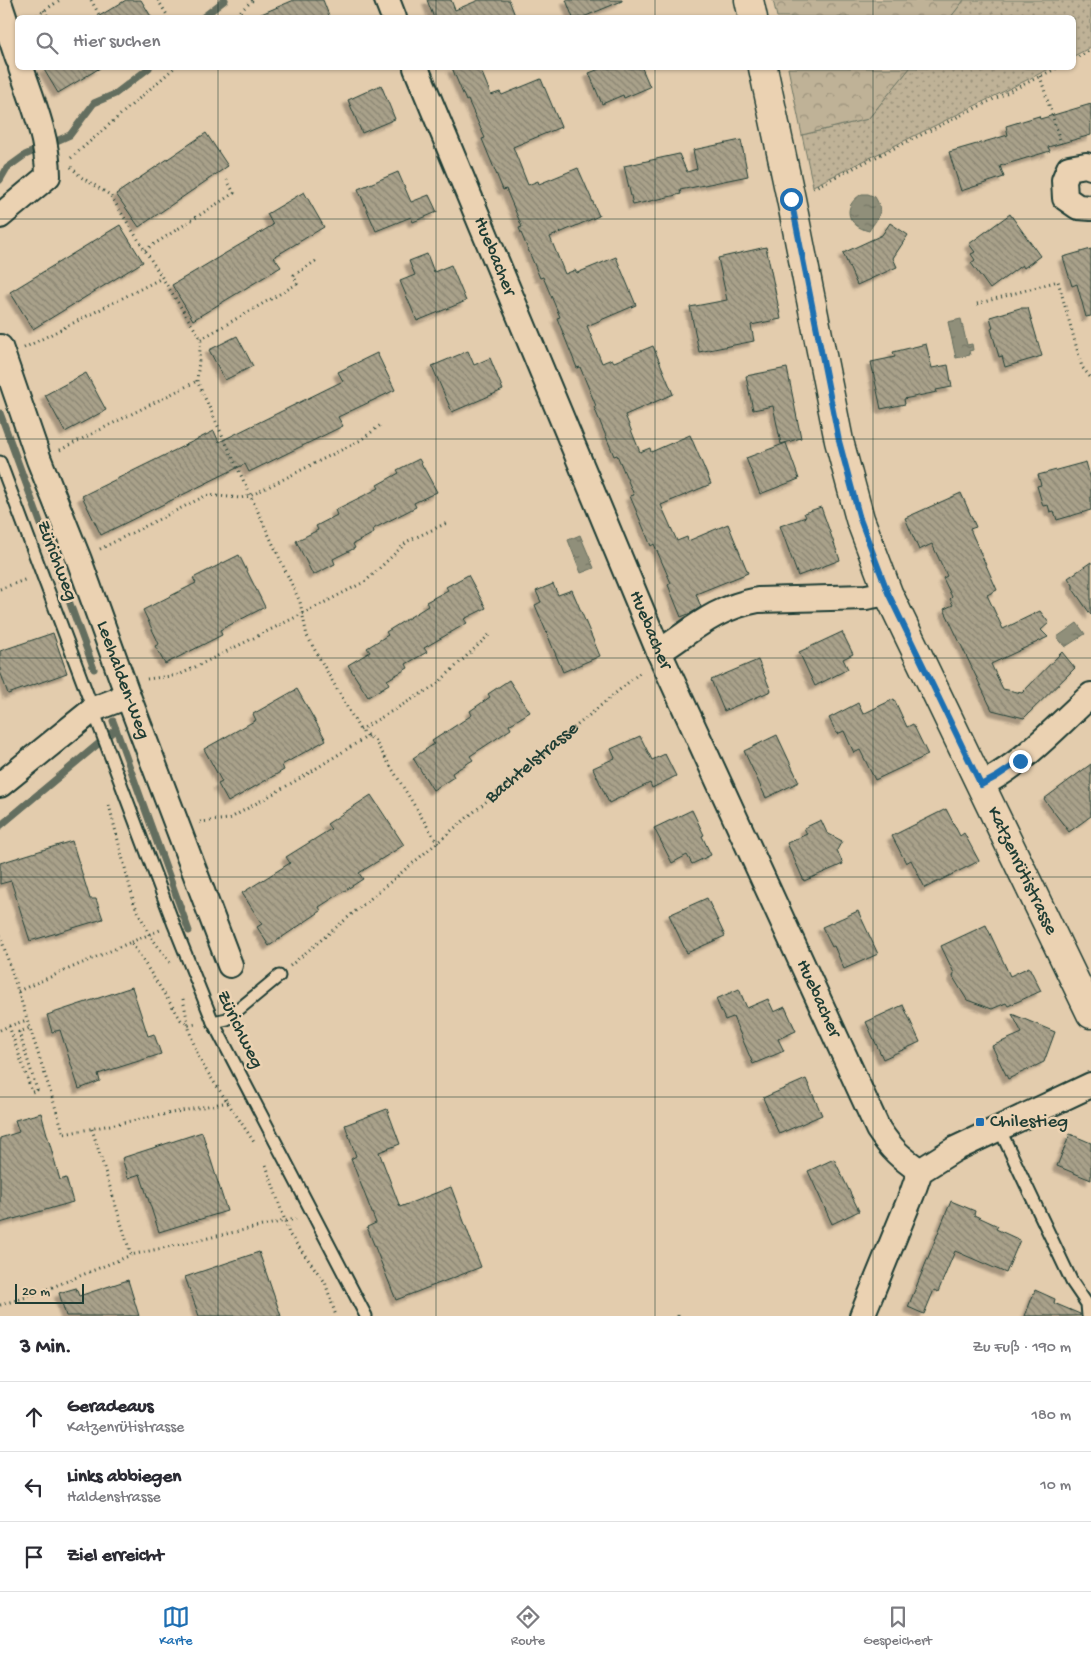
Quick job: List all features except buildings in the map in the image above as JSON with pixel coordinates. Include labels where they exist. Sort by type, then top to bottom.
[{"type":"street","points":[[387,0],[393,15]]},
{"type":"street","points":[[749,0],[752,15]]},
{"type":"street","points":[[0,5],[15,50]]},
{"type":"street","points":[[0,216],[54,167],[22,70]]},
{"type":"street","name":"Huebacher","points":[[417,70],[659,652],[878,1129],[898,1155],[920,1171]]},
{"type":"street","name":"Katzenrütistrasse","points":[[763,70],[839,441],[860,519],[888,593],[1091,1014]]},
{"type":"street","points":[[1080,167],[1064,180],[1066,198],[1078,207],[1091,208]]},
{"type":"street","name":"Leehalden-Weg","points":[[2,353],[39,460],[79,560],[128,696],[230,965]]},
{"type":"street","points":[[659,652],[706,619],[741,603],[758,600],[866,597],[888,593]]},
{"type":"street","points":[[981,785],[1020,761],[1091,695]]},
{"type":"street","points":[[0,785],[98,719],[128,696]]},
{"type":"street","points":[[862,1316],[920,1171],[954,1149],[1091,1085]]},
{"type":"lane","name":"Zürichweg","points":[[0,462],[174,925],[213,1022],[366,1316]]},
{"type":"lane","points":[[213,1022],[227,1019],[279,976]]},
{"type":"lane","points":[[998,1128],[1072,1282],[1087,1304],[1088,1316]]},
{"type":"path","points":[[37,15],[60,0]]},
{"type":"path","points":[[91,0],[99,15]]},
{"type":"path","points":[[158,0],[167,15]]},
{"type":"path","points":[[236,15],[253,0]]},
{"type":"path","points":[[44,10],[46,15]]},
{"type":"path","points":[[1076,58],[1091,50]]},
{"type":"path","points":[[172,70],[54,167],[80,177],[110,195],[201,339],[196,381],[300,602],[307,636],[360,730],[375,741],[438,844]]},
{"type":"path","points":[[791,199],[1052,70]]},
{"type":"path","points":[[1040,76],[1080,167]]},
{"type":"path","points":[[144,250],[234,193],[227,180]]},
{"type":"path","points":[[201,339],[297,284],[294,275],[316,262]]},
{"type":"path","points":[[2,353],[162,278]]},
{"type":"path","points":[[978,304],[1058,281],[1082,367],[1091,378]]},
{"type":"path","points":[[39,460],[196,381]]},
{"type":"path","points":[[79,560],[207,495],[240,498],[250,496],[361,440],[382,424]]},
{"type":"path","points":[[146,679],[179,676],[366,581],[408,541],[450,522]]},
{"type":"path","points":[[0,589],[42,573]]},
{"type":"path","points":[[360,730],[436,685],[490,634]]},
{"type":"path","name":"Bachtelstrasse","points":[[279,976],[645,669],[659,652]]},
{"type":"path","points":[[177,824],[229,819],[304,776],[368,736]]},
{"type":"path","points":[[0,935],[64,1134],[228,1102]]},
{"type":"path","points":[[18,991],[144,936]]},
{"type":"path","points":[[131,942],[181,1020],[188,1025],[213,1022]]},
{"type":"path","points":[[0,1030],[27,1020]]},
{"type":"path","points":[[9,1026],[32,1092],[38,1090],[19,1032],[30,1028]]},
{"type":"path","points":[[92,1129],[131,1255]]},
{"type":"path","points":[[0,1305],[33,1295],[131,1255],[285,1222],[290,1234],[325,1282],[336,1316]]},
{"type":"green space","points":[[773,0],[964,0],[952,15],[777,15]]},
{"type":"green space","points":[[964,0],[1091,0],[1091,47],[1076,55],[1076,15],[952,15]]},
{"type":"green space","points":[[788,70],[908,70],[868,119],[802,135]]},
{"type":"green space","points":[[908,70],[1047,70],[813,186],[802,135],[868,119]]},
{"type":"water","points":[[862,194],[875,197],[880,211],[869,231],[856,225],[849,215],[851,204]]},
{"type":"water","points":[[961,319],[967,345],[972,344],[973,350],[969,351],[970,355],[956,358],[948,322]]},
{"type":"water","points":[[580,535],[594,568],[581,573],[568,540]]},
{"type":"water","points":[[1077,623],[1085,634],[1065,647],[1057,637]]},
{"type":"waterway","points":[[206,15],[225,0]]},
{"type":"waterway","points":[[0,180],[7,168],[25,155],[70,135],[94,103],[115,94],[146,70]]},
{"type":"waterway","points":[[0,413],[94,669]]},
{"type":"waterway","points":[[0,826],[116,729],[113,721]]},
{"type":"waterway","points":[[116,729],[189,931]]},
{"type":"place","name":"Chilestieg","points":[[980,1122]]},
{"type":"route","points":[[791,199],[839,441],[860,519],[888,593],[981,785],[1020,761]]}]
